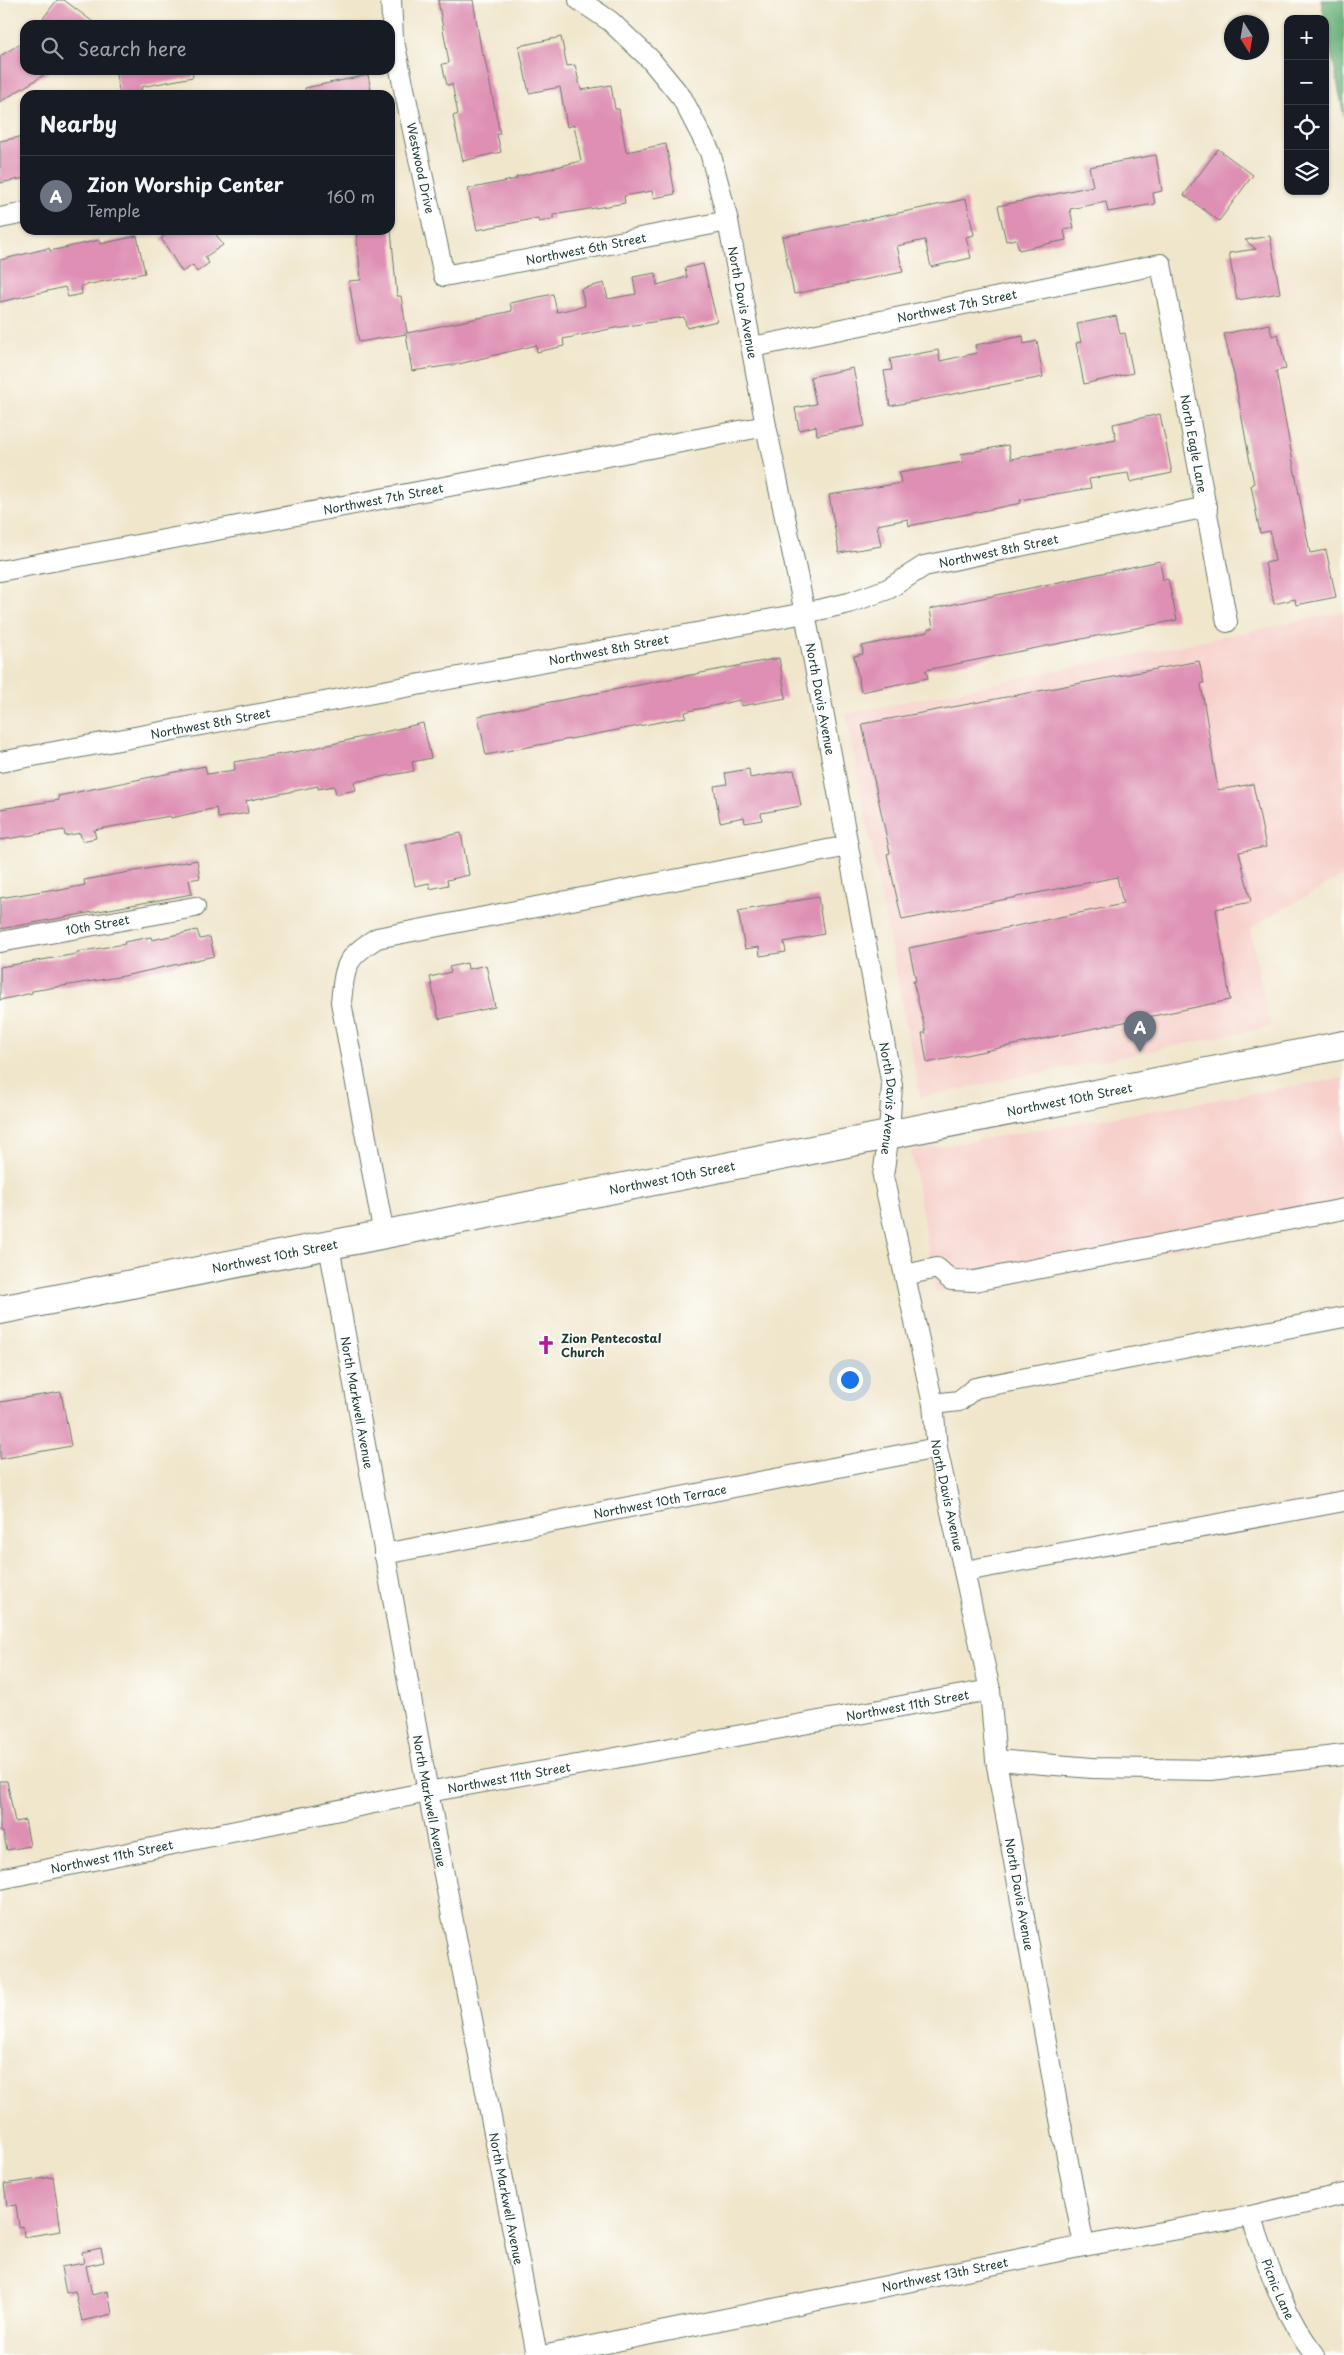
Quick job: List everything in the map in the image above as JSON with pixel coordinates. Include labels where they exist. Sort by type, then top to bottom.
[{"type":"main road","name":"Northwest 10th Street","points":[[0,1310],[1344,1045]]},
{"type":"street","name":"Westwood Drive","points":[[391,0],[392,20]]},
{"type":"street","name":"North Davis Avenue","points":[[579,0],[610,21],[650,59],[682,98],[710,152],[728,221],[753,347],[766,426],[805,613],[892,1085],[890,1133],[883,1176],[933,1404],[937,1448],[990,1690],[996,1760],[1084,2246]]},
{"type":"street","name":"Westwood Drive","points":[[395,46],[444,276]]},
{"type":"street","points":[[0,218],[20,214]]},
{"type":"street","name":"Northwest 6th Street","points":[[444,276],[728,221]]},
{"type":"street","name":"Northwest 7th Street","points":[[753,347],[1160,264]]},
{"type":"street","name":"North Eagle Lane","points":[[1160,264],[1227,622]]},
{"type":"street","name":"Northwest 7th Street","points":[[0,571],[766,426]]},
{"type":"street","name":"Northwest 8th Street","points":[[0,762],[805,613],[849,603],[888,589],[924,566],[1207,507]]},
{"type":"street","points":[[384,1235],[341,1002],[345,968],[358,950],[377,938],[848,846]]},
{"type":"street","name":"10th Street","points":[[0,942],[195,907]]},
{"type":"street","points":[[905,1275],[937,1268],[951,1280],[974,1281],[1344,1209]]},
{"type":"street","name":"North Markwell Avenue","points":[[328,1246],[428,1792],[537,2355]]},
{"type":"street","points":[[933,1404],[959,1401],[975,1388],[1344,1317]]},
{"type":"street","name":"Northwest 10th Terrace","points":[[384,1554],[937,1448]]},
{"type":"street","points":[[965,1571],[1344,1501]]},
{"type":"street","name":"Northwest 11th Street","points":[[0,1879],[428,1792],[990,1690]]},
{"type":"street","points":[[996,1760],[1092,1768],[1211,1770],[1344,1755]]},
{"type":"street","name":"Northwest 13th Street","points":[[547,2355],[1084,2246],[1251,2216],[1344,2194]]},
{"type":"street","name":"Picnic Lane","points":[[1251,2216],[1280,2297],[1298,2334],[1315,2355]]},
{"type":"shaded area","points":[[1343,612],[1344,875],[1250,928],[1270,1027],[920,1097],[846,714]]},
{"type":"shaded area","points":[[1344,1078],[1344,1218],[936,1292],[911,1151]]},
{"type":"green space","points":[[1321,0],[1344,0],[1344,116],[1329,40],[1329,15],[1324,15]]},
{"type":"building","points":[[57,0],[64,0],[90,20],[42,20]]},
{"type":"building","points":[[438,0],[473,0],[482,55],[484,55],[500,134],[497,134],[501,152],[463,161],[453,116],[458,114],[452,84],[447,85],[442,64],[449,63]]},
{"type":"building","points":[[561,37],[567,66],[575,65],[581,90],[611,85],[615,109],[619,109],[626,152],[666,144],[675,194],[654,198],[652,191],[624,196],[625,203],[553,215],[553,219],[539,222],[538,218],[477,230],[468,189],[517,179],[516,177],[581,161],[574,125],[567,127],[560,87],[529,93],[519,46]]},
{"type":"building","points":[[20,44],[20,75],[44,75],[0,102],[0,56]]},
{"type":"building","points":[[116,75],[193,75],[193,77],[141,87],[141,90],[119,90]]},
{"type":"building","points":[[368,75],[371,90],[305,90],[305,88]]},
{"type":"building","points":[[20,137],[20,179],[0,183],[0,141]]},
{"type":"building","points":[[1218,149],[1253,175],[1219,221],[1184,195]]},
{"type":"building","points":[[1156,155],[1162,191],[1153,193],[1155,204],[1108,212],[1106,202],[1070,209],[1074,228],[1064,230],[1066,240],[1019,250],[1016,239],[1006,241],[998,206],[1093,186],[1089,167]]},
{"type":"building","points":[[966,199],[974,235],[966,237],[971,258],[931,267],[925,240],[897,246],[903,272],[794,294],[782,237]]},
{"type":"building","points":[[166,235],[216,235],[223,245],[205,257],[209,263],[197,272],[193,265],[182,272],[161,238]]},
{"type":"building","points":[[356,235],[391,235],[397,296],[401,296],[407,333],[512,311],[510,303],[553,294],[557,312],[585,306],[581,289],[604,283],[608,299],[636,294],[633,277],[656,273],[657,285],[687,277],[685,268],[703,264],[717,321],[687,328],[684,317],[615,328],[563,339],[564,346],[537,352],[536,345],[459,364],[412,371],[406,334],[359,342],[349,281],[361,280]]},
{"type":"building","points":[[137,236],[145,273],[81,286],[82,294],[68,297],[65,287],[0,302],[0,260],[49,248],[50,251],[99,240],[100,244]]},
{"type":"building","points":[[1270,236],[1280,293],[1237,300],[1229,253],[1256,249],[1245,240]]},
{"type":"building","points":[[1116,316],[1120,334],[1125,333],[1133,373],[1084,384],[1076,343],[1081,342],[1077,324]]},
{"type":"building","points":[[1269,324],[1272,336],[1278,334],[1286,369],[1276,371],[1310,553],[1326,550],[1336,597],[1296,605],[1295,599],[1274,604],[1265,563],[1275,561],[1270,531],[1260,533],[1251,485],[1254,484],[1234,375],[1224,334]]},
{"type":"building","points":[[1023,336],[1024,344],[1037,341],[1043,377],[890,406],[884,371],[892,370],[890,359],[938,350],[940,361],[977,353],[975,345]]},
{"type":"building","points":[[853,368],[865,426],[817,435],[816,426],[799,430],[795,408],[816,404],[810,377]]},
{"type":"building","points":[[1160,414],[1172,473],[1130,482],[1128,473],[1089,479],[1091,488],[1020,500],[1021,503],[909,526],[908,519],[877,525],[881,546],[839,553],[829,495],[901,483],[899,473],[963,462],[961,454],[1008,445],[1011,459],[1116,440],[1113,424]]},
{"type":"building","points":[[1160,561],[1163,580],[1168,579],[1177,620],[926,670],[928,678],[861,692],[854,656],[863,654],[862,646],[928,632],[928,629],[933,628],[930,609]]},
{"type":"building","points":[[779,658],[786,698],[741,706],[740,700],[685,712],[686,717],[486,755],[478,716]]},
{"type":"building","points":[[1199,661],[1204,683],[1201,684],[1218,790],[1253,784],[1266,847],[1239,852],[1251,902],[1216,909],[1230,1000],[927,1063],[922,1033],[926,1033],[913,981],[916,981],[909,948],[1123,904],[1117,877],[902,920],[887,854],[890,853],[862,724]]},
{"type":"building","points":[[423,723],[431,758],[412,762],[414,771],[354,782],[356,790],[336,794],[334,786],[318,789],[318,786],[246,801],[248,813],[218,818],[216,808],[171,818],[170,816],[94,830],[96,838],[82,841],[80,833],[65,836],[64,830],[0,840],[0,809],[59,800],[58,796],[205,766],[207,774],[235,770],[234,762],[306,750]]},
{"type":"building","points":[[749,769],[750,778],[794,770],[801,806],[761,813],[762,820],[745,823],[744,817],[720,822],[714,786],[727,784],[725,773]]},
{"type":"building","points":[[461,833],[469,875],[447,880],[448,885],[430,889],[429,883],[415,886],[406,844]]},
{"type":"building","points":[[197,860],[200,878],[189,880],[192,894],[0,929],[0,898],[55,889],[56,891],[85,885],[84,880]]},
{"type":"building","points":[[818,897],[824,934],[784,942],[786,952],[760,956],[759,947],[745,949],[738,911]]},
{"type":"building","points":[[197,930],[200,939],[210,937],[214,956],[124,976],[32,991],[32,993],[0,1000],[0,967],[77,954],[77,952],[125,944],[124,942],[151,937],[152,940]]},
{"type":"building","points":[[467,963],[468,969],[486,965],[495,1007],[439,1019],[430,977],[451,972],[449,967]]},
{"type":"building","points":[[61,1392],[71,1446],[0,1459],[0,1402]]},
{"type":"building","points":[[0,1781],[7,1781],[15,1822],[25,1820],[30,1846],[7,1850],[3,1832],[0,1832]]},
{"type":"building","points":[[53,2177],[61,2231],[24,2237],[23,2226],[19,2227],[16,2205],[7,2206],[4,2184]]},
{"type":"building","points":[[101,2248],[104,2262],[86,2266],[92,2295],[108,2291],[112,2314],[82,2321],[75,2291],[66,2293],[61,2267],[84,2263],[82,2252]]},
{"type":"place","name":"Zion Worship Center","points":[[1140,1052]]},
{"type":"place","name":"Zion Pentecostal Church","points":[[546,1345]]}]
